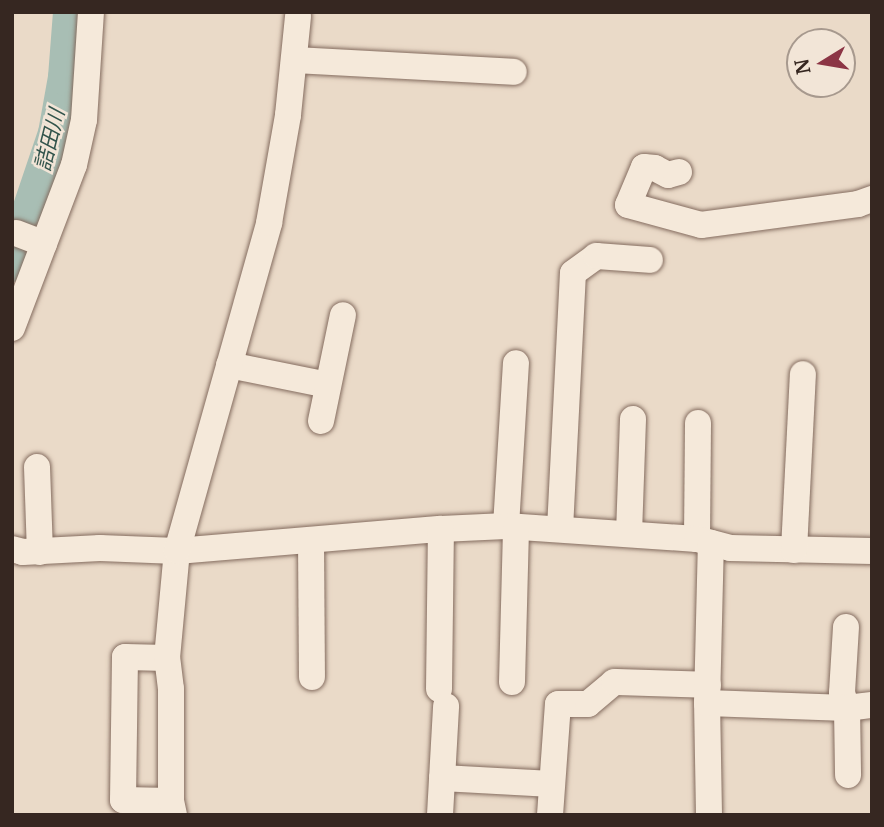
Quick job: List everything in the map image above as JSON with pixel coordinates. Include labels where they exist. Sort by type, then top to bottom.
[{"type":"street","points":[[12,328],[74,164],[84,120],[91,12]]},
{"type":"street","points":[[167,658],[125,657],[124,800],[172,808],[172,689],[167,658],[177,551],[269,223],[299,17]]},
{"type":"street","points":[[294,60],[514,72]]},
{"type":"street","points":[[679,172],[668,174],[655,168],[643,167],[628,205],[701,225],[858,204],[872,198]]},
{"type":"street","points":[[16,233],[44,243]]},
{"type":"street","points":[[559,529],[573,273],[596,256],[650,260]]},
{"type":"street","points":[[321,421],[343,315]]},
{"type":"street","points":[[512,682],[511,527],[516,363]]},
{"type":"street","points":[[229,365],[328,385]]},
{"type":"street","points":[[794,550],[803,374]]},
{"type":"street","points":[[629,534],[633,419]]},
{"type":"street","points":[[698,423],[704,541],[709,815]]},
{"type":"street","points":[[37,467],[40,552]]},
{"type":"street","points":[[12,549],[40,552],[100,548],[177,551],[441,529],[511,527],[704,541],[730,548],[872,551]]},
{"type":"street","points":[[440,815],[441,529]]},
{"type":"street","points":[[311,540],[312,677]]},
{"type":"street","points":[[846,627],[842,693],[859,707]]},
{"type":"street","points":[[550,815],[558,704],[588,704],[614,682],[708,694],[859,707]]},
{"type":"street","points":[[848,775],[859,707]]},
{"type":"street","points":[[442,778],[552,784]]},
{"type":"waterway","name":"詰田川","points":[[12,263],[56,133],[66,77],[71,12]]}]
